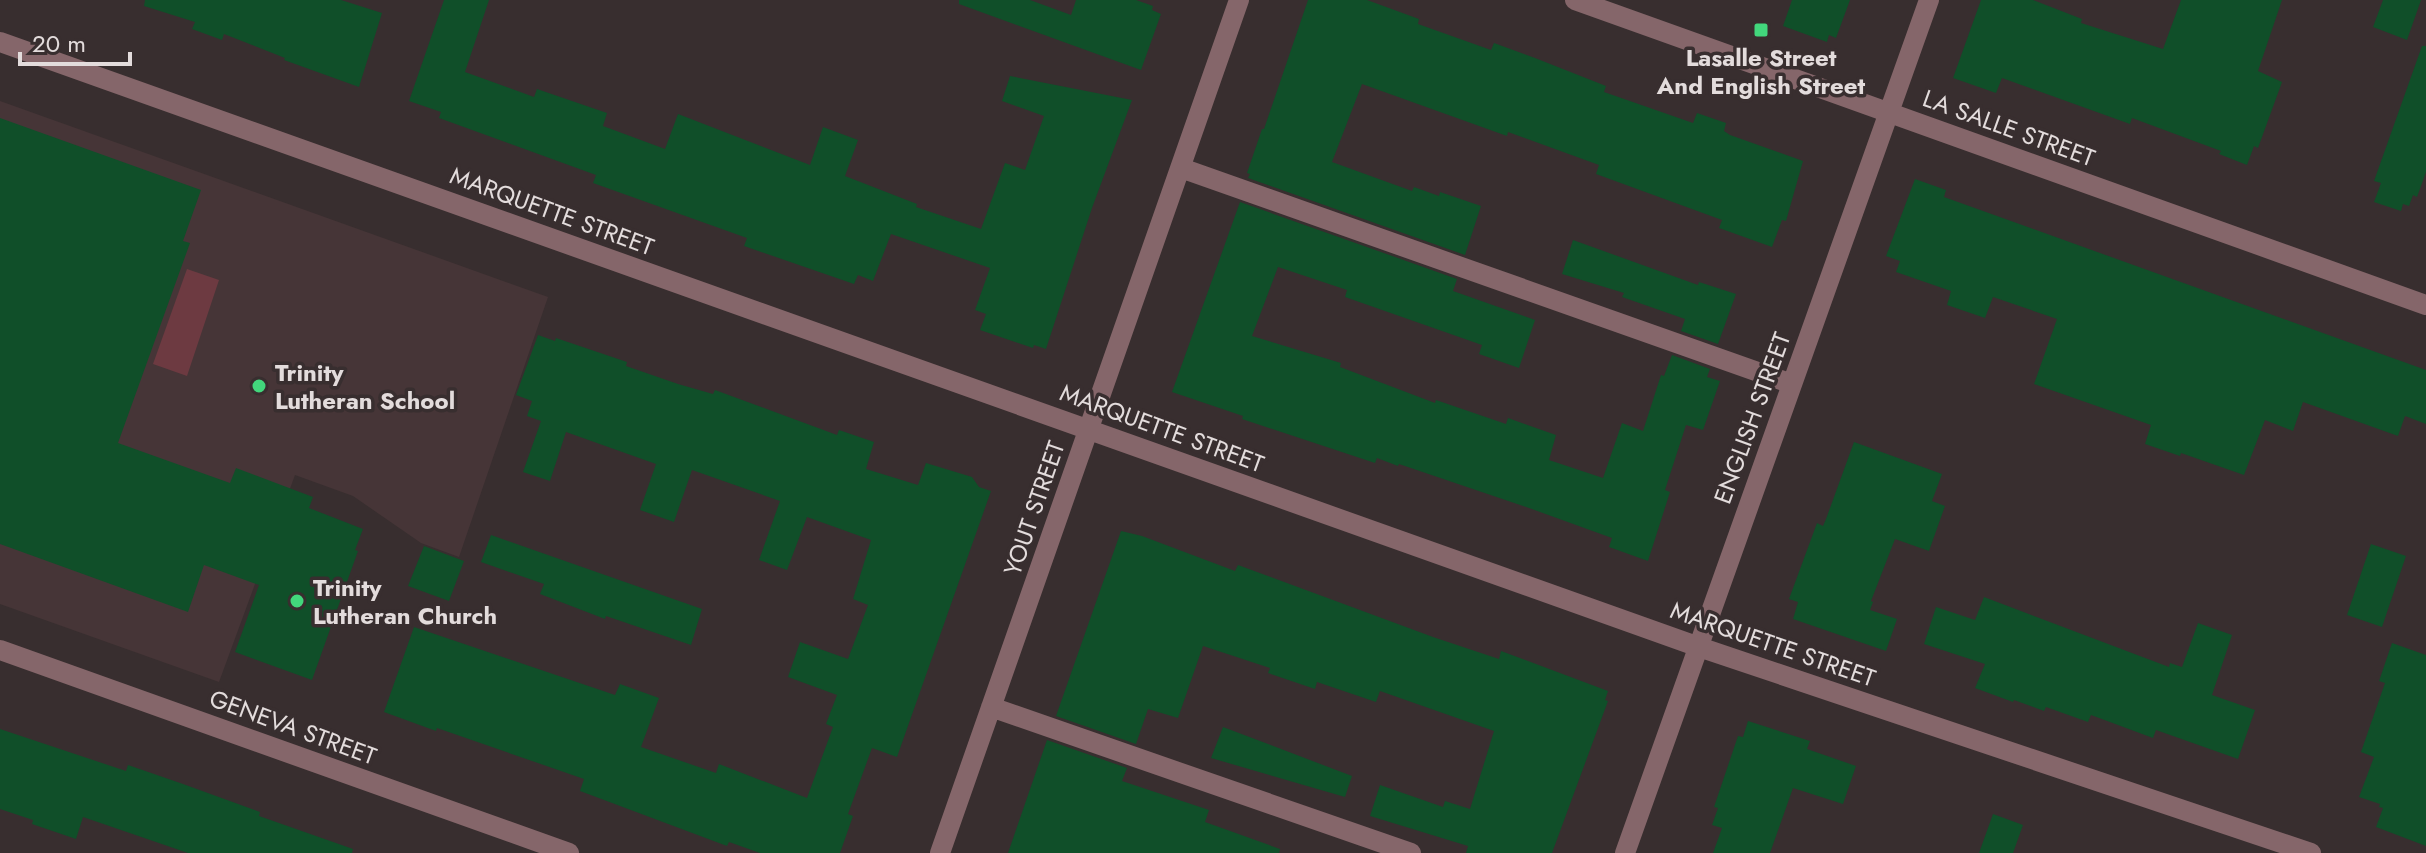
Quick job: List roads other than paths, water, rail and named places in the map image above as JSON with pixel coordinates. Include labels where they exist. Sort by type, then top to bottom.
[{"type":"street","name":"YOUT STREET","points":[[940,853],[1239,0]]},
{"type":"street","name":"LA SALLE STREET","points":[[1575,0],[2426,305]]},
{"type":"street","name":"ENGLISH STREET","points":[[1625,853],[1929,0]]},
{"type":"street","name":"MARQUETTE STREET","points":[[0,42],[1699,647],[2311,853]]},
{"type":"street","points":[[1181,168],[1792,384]]},
{"type":"street","name":"GENEVA STREET","points":[[0,650],[569,853]]},
{"type":"street","points":[[991,707],[1411,853]]},
{"type":"place","name":"Lasalle Street And English Street","points":[[1761,30]]},
{"type":"place","name":"Trinity Lutheran School","points":[[259,386]]},
{"type":"place","name":"Trinity Lutheran Church","points":[[297,601]]}]
